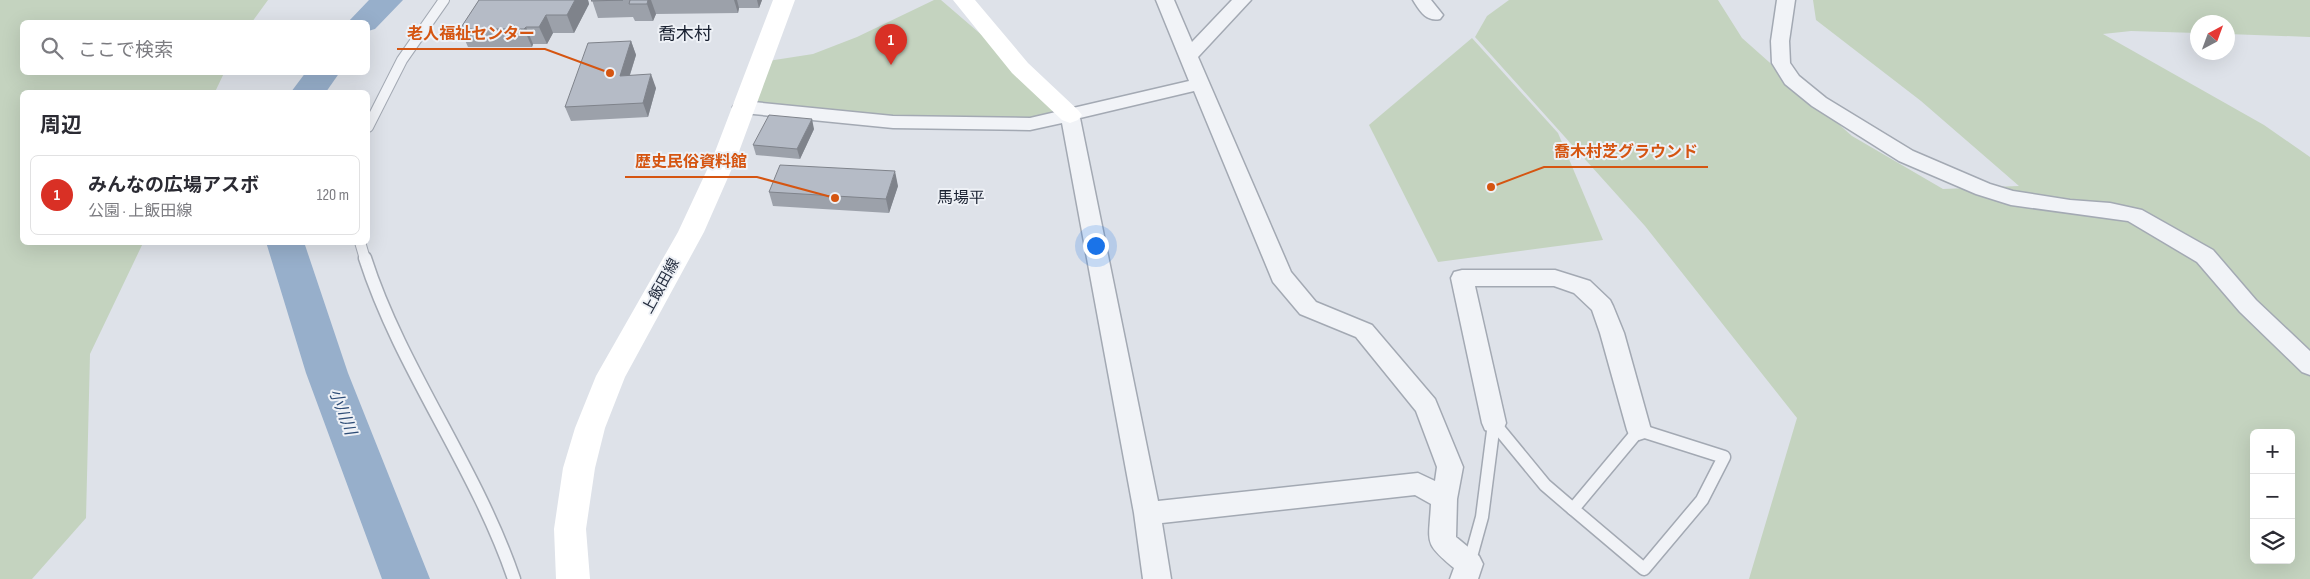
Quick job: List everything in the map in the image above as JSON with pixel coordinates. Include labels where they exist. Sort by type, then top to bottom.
[{"type":"main road","name":"上飯田線","points":[[572,579],[570,529],[579,468],[590,428],[612,376],[691,232],[725,157],[784,0]]},
{"type":"main road","points":[[964,0],[1020,68],[1070,115]]},
{"type":"street","points":[[1165,0],[1281,276],[1308,308],[1364,331],[1426,406],[1450,467],[1444,499],[1442,542],[1466,572]]},
{"type":"street","points":[[1189,56],[1242,0]]},
{"type":"street","points":[[1422,0],[1434,15]]},
{"type":"street","points":[[1786,0],[1780,41],[1781,63],[1792,80],[1819,102],[1906,156],[1983,189],[2011,198],[2070,207],[2110,210],[2134,215],[2205,256],[2248,306],[2310,366]]},
{"type":"street","points":[[743,107],[893,122],[967,125],[1030,124],[1200,84]]},
{"type":"street","points":[[1070,115],[1147,513],[1157,579]]},
{"type":"street","points":[[1494,423],[1462,278],[1555,278],[1582,287],[1602,306],[1612,333],[1639,430]]},
{"type":"street","points":[[1147,513],[1418,484],[1444,499]]},
{"type":"lane","points":[[370,122],[381,96],[422,28],[444,0]]},
{"type":"lane","points":[[361,245],[376,292],[435,414],[501,542],[514,579]]},
{"type":"lane","points":[[1494,423],[1545,485],[1572,510],[1644,569],[1702,500],[1724,457],[1639,430],[1572,510]]},
{"type":"lane","points":[[1466,572],[1482,517],[1494,423]]},
{"type":"green space","points":[[0,0],[268,0],[253,20],[20,20],[20,75],[223,75],[216,90],[20,90],[20,245],[142,245],[90,354],[86,518],[32,579],[0,579]]},
{"type":"green space","points":[[934,0],[941,0],[1020,68],[1064,114],[982,125],[743,107],[768,61],[813,54],[857,37]]},
{"type":"green space","points":[[1509,0],[1718,0],[1742,38],[1852,136],[1943,189],[2019,186],[1921,101],[1816,20],[1813,0],[2310,0],[2310,37],[2235,34],[2235,15],[2190,15],[2190,33],[2131,31],[2103,34],[2264,125],[2310,157],[2310,579],[1749,579],[1797,418],[1645,226],[1475,37],[1487,16]]},
{"type":"green space","points":[[1472,38],[1558,133],[1603,240],[1438,262],[1369,125]]},
{"type":"building","points":[[479,0],[575,0],[567,15],[546,15],[539,27],[526,27],[524,29],[460,29]]},
{"type":"building","points":[[630,0],[648,0],[647,4],[629,4]]},
{"type":"building","points":[[631,41],[620,76],[651,74],[643,103],[565,107],[588,43]]},
{"type":"building","points":[[769,115],[812,119],[797,149],[753,145]]},
{"type":"building","points":[[780,165],[895,171],[886,199],[769,192]]},
{"type":"waterway","name":"小川川","points":[[366,20],[387,0]]},
{"type":"waterway","name":"小川川","points":[[310,90],[322,75]]},
{"type":"waterway","name":"小川川","points":[[286,245],[327,373],[406,579]]},
{"type":"place","name":"みんなの広場アスボ","points":[[891,65]]},
{"type":"place","name":"老人福祉センター","points":[[610,73]]},
{"type":"place","name":"喬木村芝グラウンド","points":[[1491,187]]},
{"type":"place","name":"歴史民俗資料館","points":[[835,198]]},
{"type":"district","name":"喬木村","points":[[685,34]]},
{"type":"district","name":"馬場平","points":[[961,198]]}]
